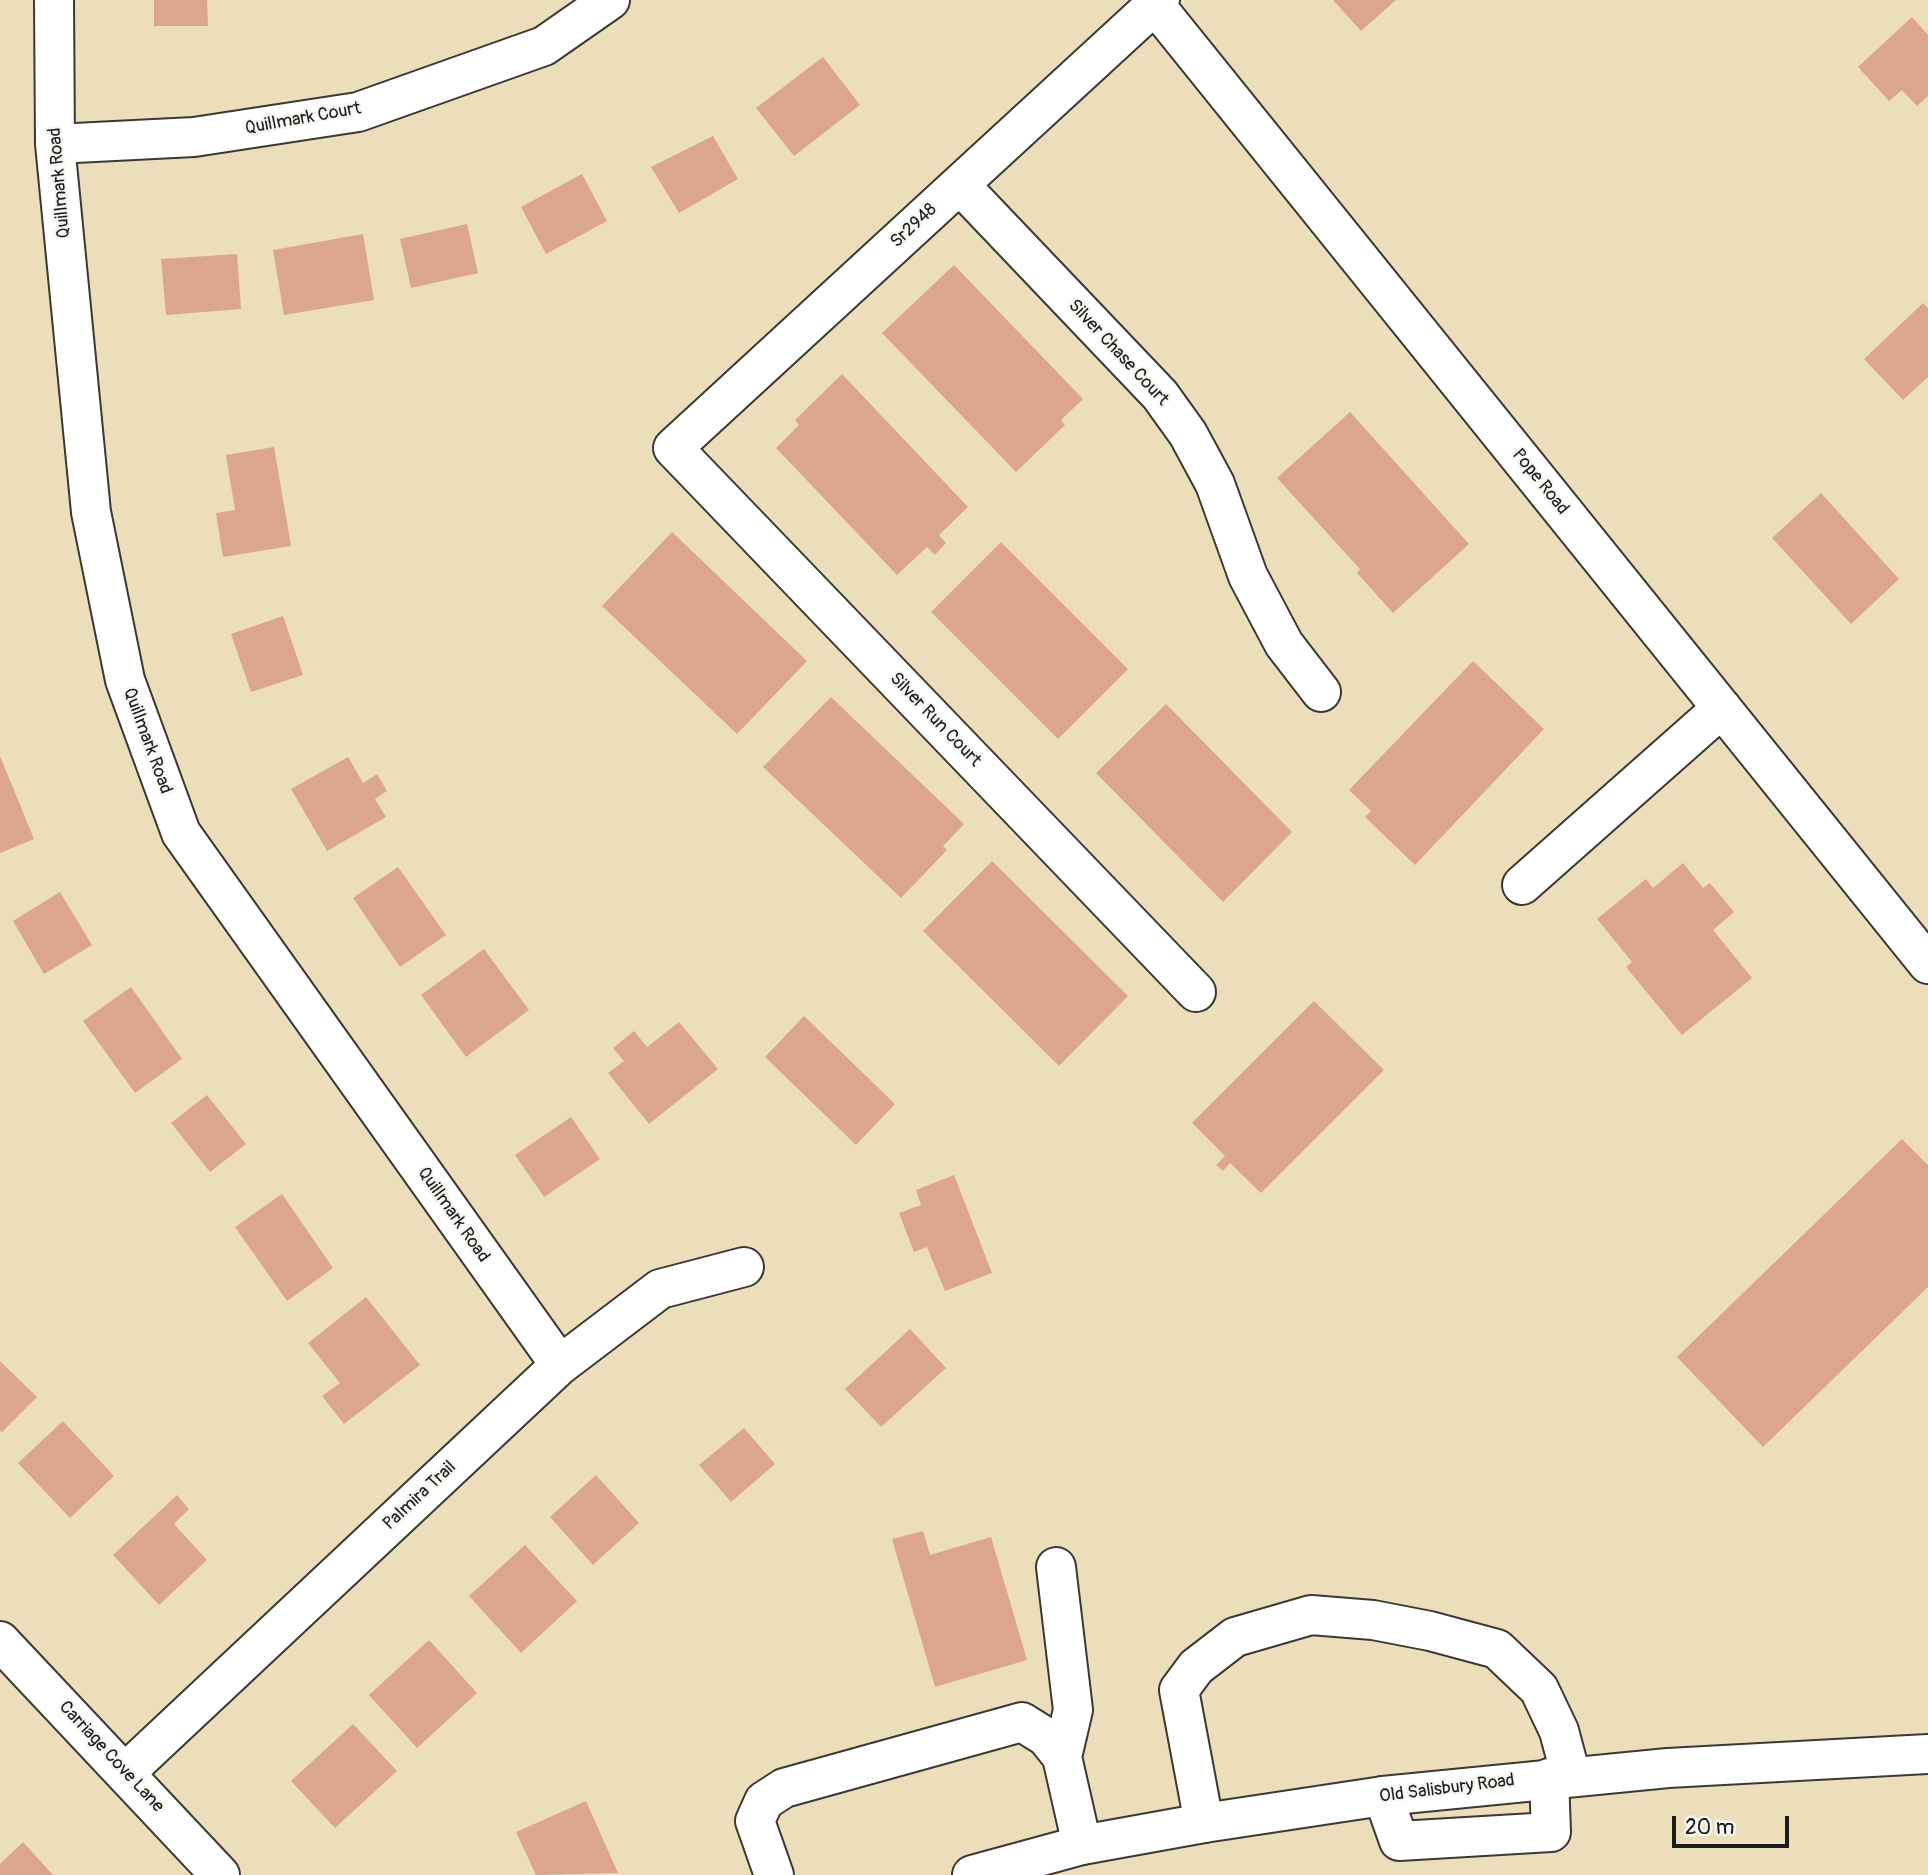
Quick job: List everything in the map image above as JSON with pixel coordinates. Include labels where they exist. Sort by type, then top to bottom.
[{"type":"street","name":"Quillmark Road","points":[[54,0],[55,144],[91,512],[125,680],[181,834],[560,1365]]},
{"type":"street","name":"Quillmark Court","points":[[55,144],[194,137],[358,112],[544,46],[610,0]]},
{"type":"street","name":"Sr2948","points":[[673,447],[1156,2]]},
{"type":"street","name":"Pope Road","points":[[1156,2],[1928,964]]},
{"type":"street","name":"Silver Chase Court","points":[[960,185],[1167,404],[1188,434],[1215,484],[1248,576],[1284,644],[1321,692]]},
{"type":"street","name":"Silver Run Court","points":[[673,447],[1196,992]]},
{"type":"street","points":[[1522,885],[1722,708]]},
{"type":"street","name":"Palmira Trail","points":[[126,1772],[560,1365],[660,1289],[744,1267]]},
{"type":"street","points":[[1056,1567],[1073,1710],[1062,1757]]},
{"type":"street","points":[[1204,1822],[1179,1690],[1196,1667],[1235,1637],[1311,1615],[1373,1620],[1497,1649],[1539,1689],[1559,1731],[1560,1777],[1551,1832],[1399,1840],[1383,1796]]},
{"type":"street","name":"Carriage Cove Lane","points":[[0,1641],[220,1875]]},
{"type":"street","points":[[774,1875],[755,1821],[764,1801],[783,1788],[1022,1722],[1046,1737],[1062,1757],[1082,1845]]},
{"type":"street","name":"Old Salisbury Road","points":[[972,1875],[1082,1845],[1204,1822],[1383,1796],[1560,1777],[1928,1754]]},
{"type":"building","points":[[154,0],[207,0],[208,26],[154,26]]},
{"type":"building","points":[[1333,0],[1396,0],[1361,31]]},
{"type":"building","points":[[1912,17],[1928,35],[1928,96],[1917,106],[1902,90],[1889,101],[1858,67]]},
{"type":"building","points":[[823,57],[860,105],[794,156],[756,108]]},
{"type":"building","points":[[713,136],[738,179],[679,213],[651,167]]},
{"type":"building","points":[[582,174],[607,221],[546,254],[521,207]]},
{"type":"building","points":[[467,224],[478,273],[411,288],[400,239]]},
{"type":"building","points":[[363,234],[374,300],[284,315],[273,250]]},
{"type":"building","points":[[237,254],[241,309],[166,315],[161,259]]},
{"type":"building","points":[[954,265],[1083,399],[1061,420],[1065,425],[1016,472],[882,333]]},
{"type":"building","points":[[1923,303],[1928,308],[1928,377],[1903,400],[1864,359]]},
{"type":"building","points":[[842,374],[968,507],[939,535],[946,543],[935,555],[927,547],[897,575],[776,448],[799,425],[795,420]]},
{"type":"building","points":[[1350,412],[1469,544],[1393,613],[1357,573],[1360,569],[1277,478]]},
{"type":"building","points":[[274,447],[291,546],[223,557],[216,513],[235,510],[226,455]]},
{"type":"building","points":[[1821,493],[1899,579],[1851,624],[1772,538]]},
{"type":"building","points":[[672,532],[807,661],[737,734],[602,606]]},
{"type":"building","points":[[1001,542],[1128,669],[1058,739],[931,612]]},
{"type":"building","points":[[283,616],[303,675],[251,692],[231,634]]},
{"type":"building","points":[[1473,661],[1544,729],[1415,865],[1365,817],[1371,811],[1349,790]]},
{"type":"building","points":[[831,697],[964,824],[943,846],[947,850],[901,898],[763,767]]},
{"type":"building","points":[[1166,704],[1292,832],[1223,902],[1096,773]]},
{"type":"building","points":[[0,756],[34,839],[0,853]]},
{"type":"building","points":[[348,757],[363,783],[377,774],[387,791],[375,799],[386,817],[327,851],[291,789]]},
{"type":"building","points":[[992,861],[1128,996],[1059,1066],[923,931]]},
{"type":"building","points":[[1683,863],[1703,888],[1710,883],[1734,912],[1713,930],[1752,978],[1682,1035],[1626,967],[1632,962],[1597,919],[1646,879],[1653,888]]},
{"type":"building","points":[[398,867],[446,935],[400,967],[353,898]]},
{"type":"building","points":[[60,892],[92,945],[44,974],[13,921]]},
{"type":"building","points":[[484,949],[529,1010],[466,1057],[421,995]]},
{"type":"building","points":[[131,987],[182,1059],[135,1093],[83,1021]]},
{"type":"building","points":[[1314,1001],[1384,1070],[1261,1193],[1230,1163],[1223,1171],[1216,1165],[1225,1156],[1192,1123]]},
{"type":"building","points":[[804,1016],[895,1104],[856,1145],[765,1057]]},
{"type":"building","points":[[679,1022],[718,1069],[649,1124],[608,1073],[624,1061],[613,1048],[634,1031],[647,1047]]},
{"type":"building","points":[[207,1095],[246,1144],[210,1172],[171,1123]]},
{"type":"building","points":[[571,1117],[600,1159],[544,1197],[515,1155]]},
{"type":"building","points":[[1902,1139],[1928,1165],[1928,1287],[1763,1447],[1677,1357]]},
{"type":"building","points":[[954,1175],[992,1273],[945,1291],[927,1247],[914,1252],[899,1213],[921,1205],[916,1190]]},
{"type":"building","points":[[282,1194],[333,1268],[287,1301],[235,1227]]},
{"type":"building","points":[[366,1297],[420,1365],[344,1424],[322,1396],[340,1383],[308,1343]]},
{"type":"building","points":[[910,1329],[946,1368],[881,1427],[845,1389]]},
{"type":"building","points":[[0,1361],[37,1397],[2,1432],[0,1431]]},
{"type":"building","points":[[63,1421],[114,1476],[70,1518],[18,1463]]},
{"type":"building","points":[[744,1428],[775,1464],[731,1502],[699,1465]]},
{"type":"building","points":[[596,1475],[639,1523],[593,1565],[550,1517]]},
{"type":"building","points":[[177,1495],[189,1509],[174,1524],[207,1560],[159,1605],[113,1555]]},
{"type":"building","points":[[923,1531],[930,1555],[991,1537],[1027,1660],[935,1687],[892,1539]]},
{"type":"building","points":[[525,1545],[577,1601],[521,1653],[469,1596]]},
{"type":"building","points":[[429,1640],[477,1693],[417,1748],[369,1695]]},
{"type":"building","points":[[353,1724],[397,1771],[335,1828],[291,1781]]},
{"type":"building","points":[[586,1801],[618,1873],[536,1875],[516,1832]]},
{"type":"building","points":[[23,1842],[53,1875],[0,1875],[0,1864]]}]
